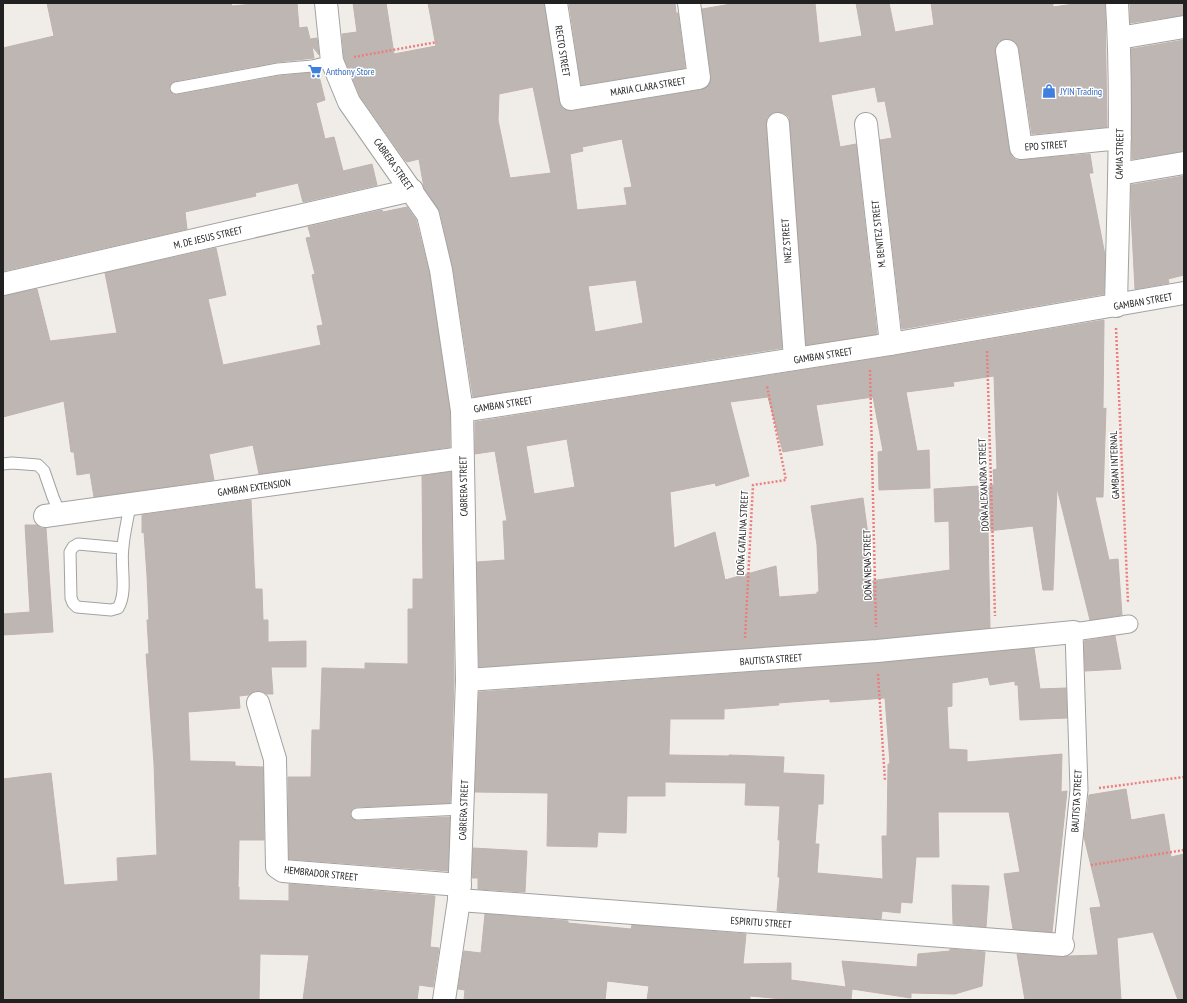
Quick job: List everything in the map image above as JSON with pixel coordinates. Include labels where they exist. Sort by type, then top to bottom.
[{"type":"street","name":"CABRERA STREET","points":[[326,3],[332,61],[349,102],[412,190],[428,215],[441,270],[462,411],[467,680],[460,892],[444,1000]]},
{"type":"street","name":"RECTO STREET","points":[[556,3],[571,99]]},
{"type":"street","name":"MARIA CLARA STREET","points":[[571,99],[699,78],[689,3]]},
{"type":"street","name":"CAMIA STREET","points":[[1116,306],[1120,138],[1119,38],[1117,3]]},
{"type":"street","points":[[1119,38],[1184,27]]},
{"type":"street","name":"EPO STREET","points":[[1006,51],[1021,148],[1120,138]]},
{"type":"street","name":"INEZ STREET","points":[[778,124],[795,359]]},
{"type":"street","name":"M. BENITEZ STREET","points":[[866,124],[891,344]]},
{"type":"street","points":[[1119,174],[1184,162]]},
{"type":"street","name":"M. DE JESUS STREET","points":[[3,284],[412,190]]},
{"type":"street","name":"GAMBAN STREET","points":[[462,411],[869,348],[1184,293]]},
{"type":"street","name":"GAMBAN EXTENSION","points":[[52,515],[462,458]]},
{"type":"street","name":"BAUTISTA STREET","points":[[467,680],[877,651],[1074,632],[1129,624]]},
{"type":"street","name":"BAUTISTA STREET","points":[[1063,945],[1078,790],[1074,632]]},
{"type":"street","name":"HEMBRADOR STREET","points":[[258,703],[275,759],[277,867],[283,871],[460,892]]},
{"type":"street","name":"ESPIRITU STREET","points":[[460,892],[1063,945]]},
{"type":"lane","points":[[176,88],[278,69],[312,66],[332,61]]},
{"type":"lane","points":[[3,464],[12,463],[38,465],[44,471],[53,497],[52,515]]},
{"type":"lane","points":[[122,548],[78,544],[73,547],[70,552],[71,598],[77,607],[111,610],[118,608],[121,604],[122,548],[130,504]]},
{"type":"lane","points":[[357,814],[462,809]]},
{"type":"path","points":[[332,61],[437,42]]},
{"type":"path","name":"GAMBAN INTERNAL","points":[[1116,306],[1129,624]]},
{"type":"path","name":"DOÑA ALEXANDRA STREET","points":[[986,328],[996,640]]},
{"type":"path","name":"DOÑA NENA STREET","points":[[869,348],[877,651],[885,781]]},
{"type":"path","name":"DOÑA CATALINA STREET","points":[[744,660],[753,485],[786,480],[762,364]]},
{"type":"path","points":[[1078,790],[1184,777]]},
{"type":"path","points":[[1071,868],[1184,850]]},
{"type":"building","points":[[47,3],[231,3],[232,6],[264,3],[297,3],[299,28],[307,27],[310,39],[317,38],[319,55],[312,46],[314,58],[277,62],[175,81],[170,85],[169,90],[173,94],[177,95],[279,76],[318,72],[325,100],[316,103],[325,139],[334,137],[343,171],[372,164],[377,185],[303,202],[298,183],[255,193],[256,196],[185,212],[187,229],[3,271],[3,48],[54,36]]},
{"type":"building","points":[[353,3],[386,3],[394,54],[436,46],[428,3],[544,3],[559,101],[562,107],[566,110],[573,111],[706,88],[710,83],[711,76],[702,9],[737,3],[815,3],[819,43],[862,36],[856,3],[889,3],[895,32],[934,25],[931,3],[1053,3],[1053,7],[1081,3],[1105,3],[1107,127],[1032,134],[1017,44],[1012,40],[1005,39],[999,41],[995,52],[1011,156],[1016,160],[1022,160],[1090,154],[1093,173],[1089,173],[1105,255],[1104,294],[902,329],[880,140],[892,138],[885,101],[878,102],[875,87],[831,95],[840,147],[856,144],[877,334],[806,345],[790,123],[789,117],[784,113],[777,112],[771,114],[767,118],[766,125],[782,348],[473,397],[453,268],[440,212],[424,188],[419,159],[407,162],[405,160],[360,96],[344,58],[342,34],[357,32]],"holes":[[[533,87],[551,173],[510,178],[498,120],[499,94]],[[622,139],[632,187],[624,188],[627,205],[577,210],[570,154],[583,151],[582,147]],[[636,280],[643,323],[595,332],[588,286]]]},
{"type":"building","points":[[569,3],[675,3],[676,13],[678,13],[685,68],[581,85]]},
{"type":"building","points":[[1130,3],[1184,3],[1184,15],[1130,23]]},
{"type":"building","points":[[1184,40],[1184,151],[1132,159],[1131,49]]},
{"type":"building","points":[[1184,176],[1184,275],[1168,279],[1169,283],[1135,289],[1131,185]]},
{"type":"building","points":[[407,207],[416,220],[429,272],[450,412],[450,447],[259,474],[253,445],[209,454],[214,480],[94,497],[90,473],[77,475],[74,452],[71,452],[64,401],[3,417],[3,296],[37,289],[50,341],[117,333],[105,273],[216,248],[226,295],[208,299],[223,365],[321,345],[317,326],[323,325],[312,275],[315,274],[306,238],[311,237],[308,227],[382,210],[383,212]]},
{"type":"building","points":[[1104,320],[1103,409],[1106,408],[1103,497],[1095,497],[1109,560],[1118,559],[1122,615],[1090,620],[1057,488],[1053,590],[1043,590],[1033,526],[988,531],[990,628],[876,639],[479,667],[477,562],[505,560],[503,521],[507,521],[495,451],[475,454],[475,422],[893,356]],"holes":[[[994,376],[997,469],[993,470],[994,485],[934,489],[935,522],[949,521],[950,570],[870,581],[868,535],[863,498],[811,506],[817,545],[819,592],[817,592],[817,594],[779,597],[776,566],[725,580],[715,532],[674,548],[670,492],[715,483],[716,486],[749,476],[730,402],[768,397],[783,452],[823,445],[816,405],[873,397],[883,451],[878,452],[879,490],[930,488],[929,450],[917,451],[906,392],[954,386],[953,382]],[[567,439],[575,487],[534,494],[526,446]]]},
{"type":"building","points":[[451,472],[454,680],[450,803],[357,807],[353,808],[350,814],[351,818],[357,821],[450,817],[448,871],[289,859],[288,777],[311,777],[312,730],[320,730],[322,668],[365,669],[365,663],[408,664],[408,609],[413,609],[413,579],[423,579],[422,476]]},
{"type":"building","points":[[251,500],[255,589],[262,589],[263,620],[268,620],[268,642],[306,641],[306,667],[271,667],[273,694],[255,691],[248,695],[239,696],[240,708],[188,712],[190,761],[235,762],[235,766],[263,767],[264,840],[239,840],[239,900],[289,901],[289,884],[435,896],[430,947],[439,948],[433,987],[419,985],[417,1000],[303,1000],[309,955],[260,954],[259,1000],[3,1000],[3,779],[51,773],[64,885],[118,881],[117,858],[157,855],[154,763],[146,654],[149,654],[147,620],[149,620],[142,515]]},
{"type":"building","points":[[25,525],[37,525],[41,528],[46,528],[53,632],[3,635],[3,614],[30,612]]},
{"type":"building","points":[[1115,636],[1121,669],[1085,671],[1084,641]]},
{"type":"building","points":[[1034,648],[1040,689],[1066,688],[1067,718],[1020,720],[1018,685],[1015,685],[1015,681],[990,685],[988,677],[952,683],[952,706],[947,707],[949,749],[967,750],[967,762],[1062,754],[1061,792],[1067,791],[1052,932],[1013,929],[1004,874],[1020,872],[1009,812],[938,812],[939,857],[916,857],[912,903],[901,902],[900,913],[882,911],[881,919],[777,911],[780,877],[778,877],[780,840],[778,840],[780,806],[745,805],[746,783],[665,782],[665,796],[627,796],[626,833],[598,832],[597,847],[547,846],[548,793],[475,792],[479,692],[878,663]],"holes":[[[885,698],[890,764],[888,764],[887,836],[882,836],[883,879],[817,873],[819,844],[815,844],[818,804],[823,804],[824,775],[783,773],[784,757],[669,755],[670,719],[724,719],[724,709],[779,705],[778,703],[830,699],[830,702]]]},
{"type":"building","points":[[1126,789],[1131,820],[1164,814],[1171,857],[1184,854],[1184,1000],[1178,1000],[1153,932],[1117,938],[1121,1000],[1025,1000],[1017,954],[1062,957],[1098,955],[1090,908],[1101,907],[1084,837],[1089,795]]},
{"type":"building","points":[[473,848],[527,851],[525,892],[478,889],[478,878],[472,878]]},
{"type":"building","points":[[952,885],[989,886],[986,927],[953,924]]},
{"type":"building","points":[[485,914],[568,921],[568,923],[631,929],[632,925],[746,934],[743,964],[791,963],[791,980],[846,987],[842,961],[917,967],[918,954],[950,951],[950,949],[985,952],[982,986],[955,994],[911,993],[911,998],[852,989],[851,1000],[794,1000],[750,996],[750,1000],[647,1000],[649,986],[607,981],[605,1000],[464,1000],[465,990],[458,989],[464,951],[481,953]]},
{"type":"place","name":"Anthony Store","points":[[315,71]]},
{"type":"place","name":"JYIN Trading","points":[[1049,91]]}]
